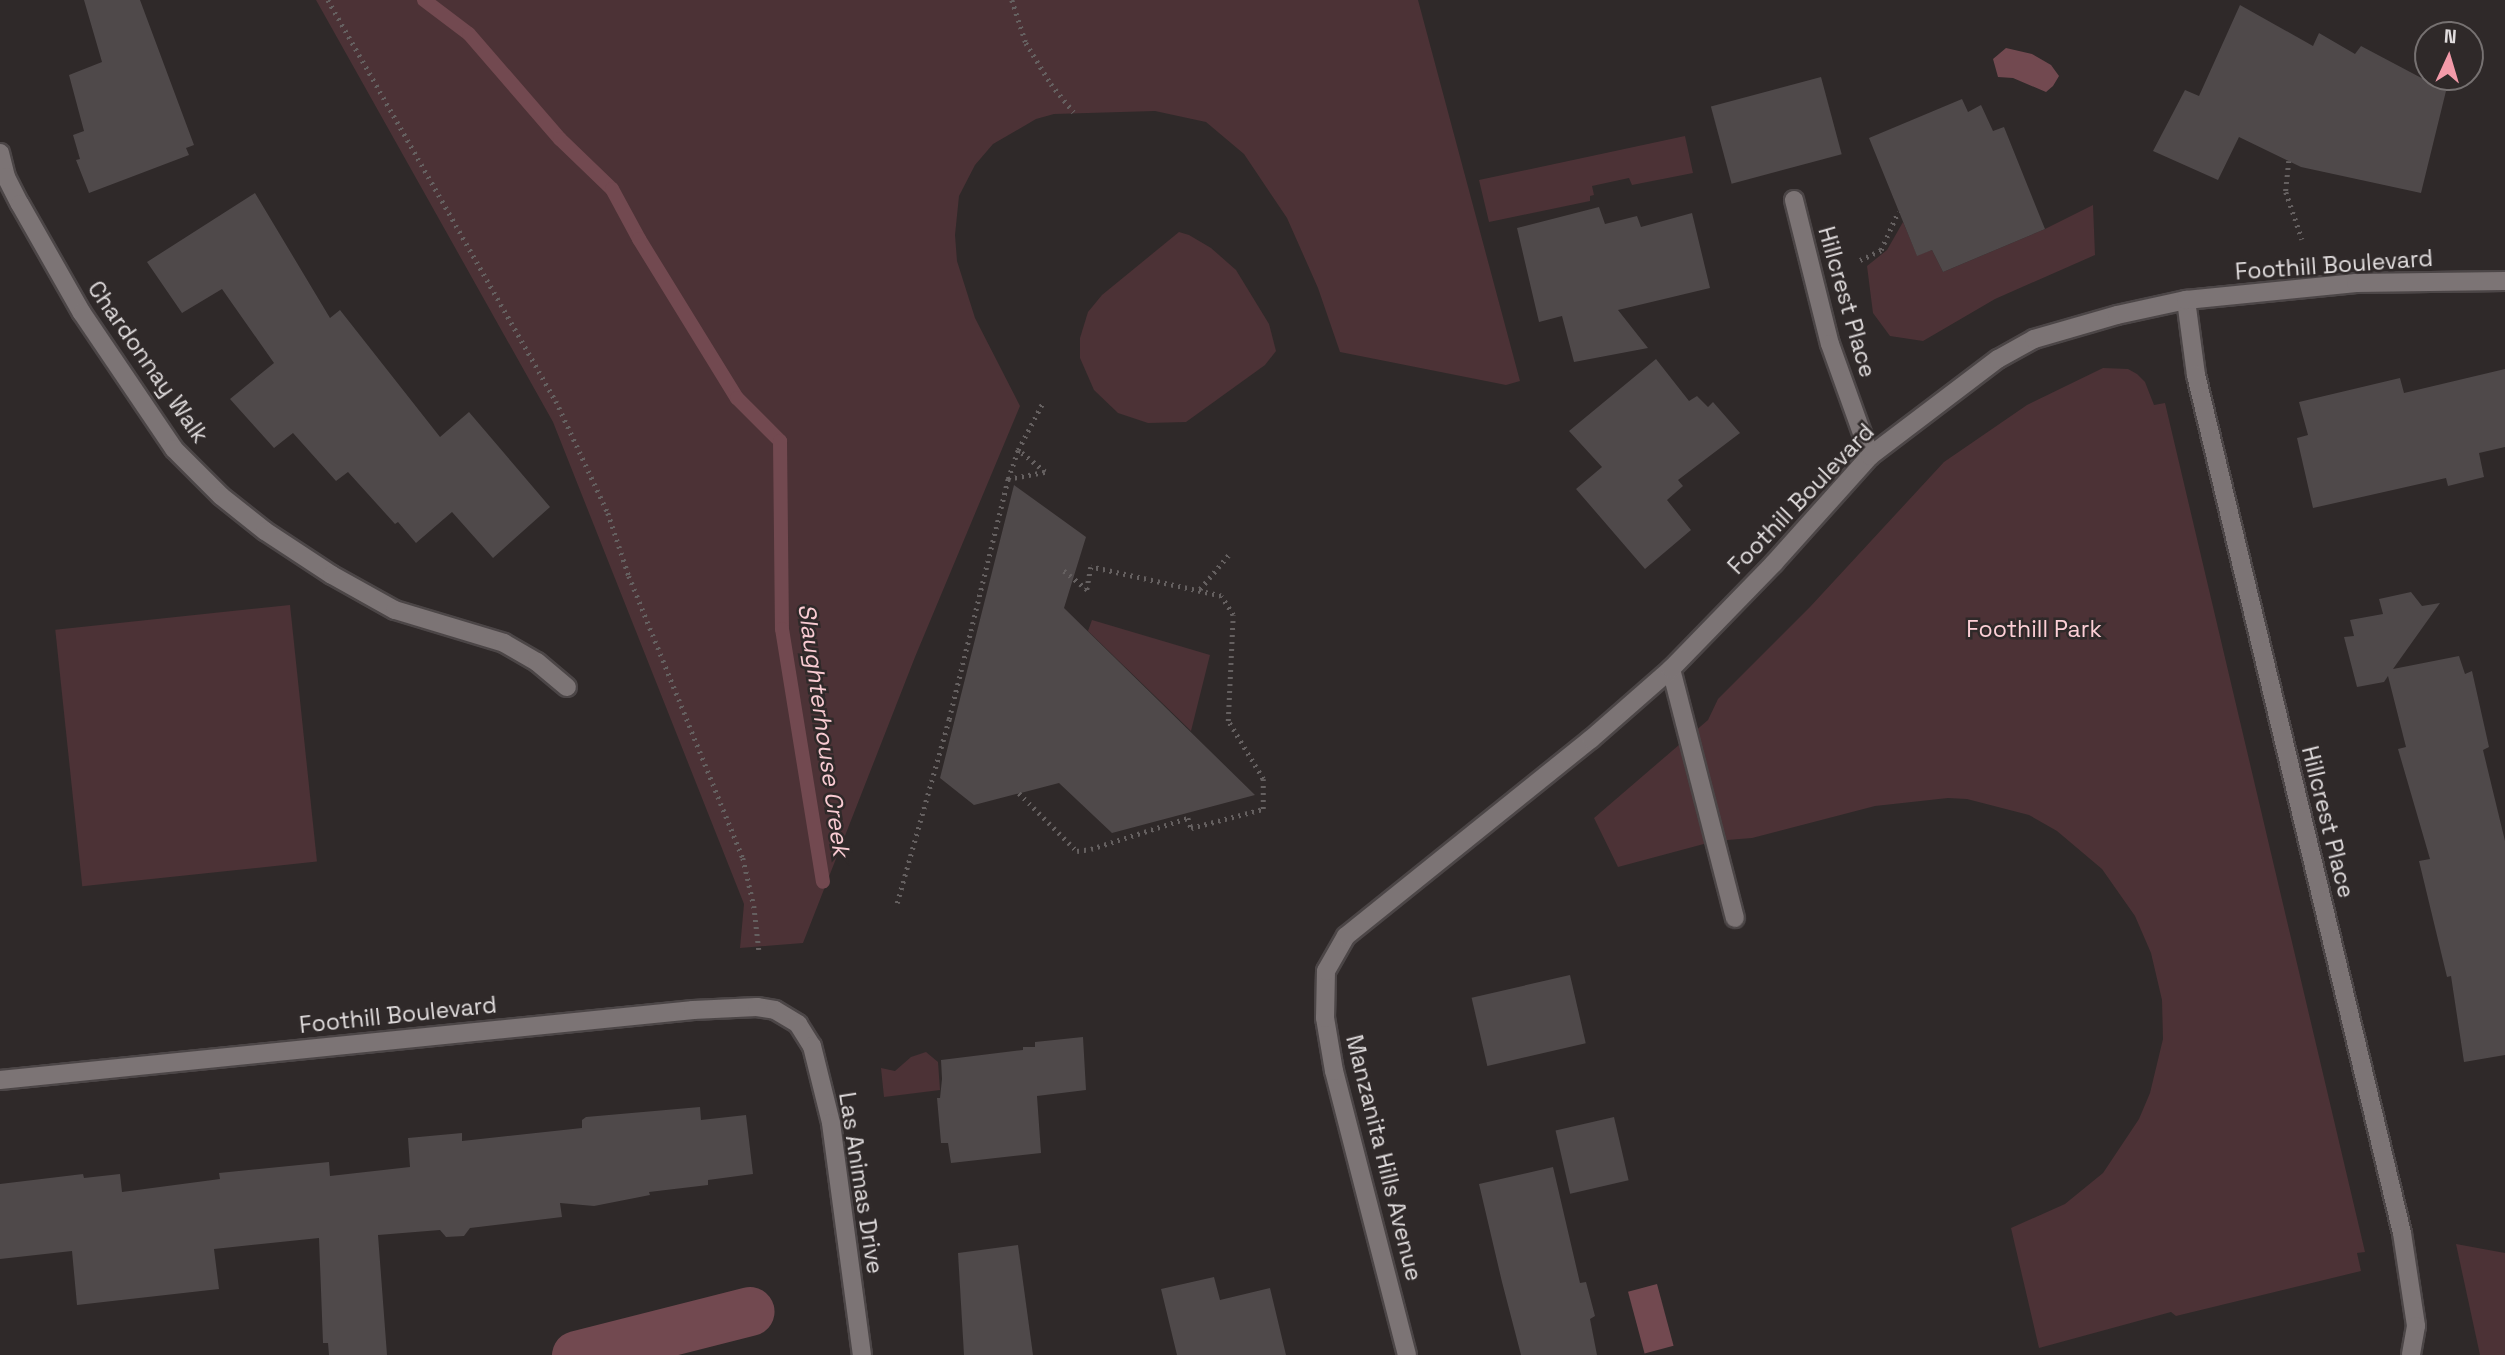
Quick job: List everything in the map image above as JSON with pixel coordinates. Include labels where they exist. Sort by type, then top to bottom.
[{"type":"street","name":"Chardonnay Walk","points":[[0,153],[6,177],[19,204],[82,313],[174,449],[221,496],[265,531],[332,575],[395,610],[503,643],[537,662],[567,687]]},
{"type":"street","name":"Hillcrest Place","points":[[1794,200],[1830,344],[1870,456]]},
{"type":"street","name":"Foothill Boulevard","points":[[1326,971],[1337,947],[1356,926],[1591,739],[1671,669],[1774,563],[1870,456],[1961,384],[2034,339],[2117,315],[2186,300],[2356,283],[2505,281]]},
{"type":"street","name":"Hillcrest Place","points":[[2186,300],[2196,375],[2402,1233],[2416,1326],[2411,1355]]},
{"type":"street","points":[[1671,669],[1735,918]]},
{"type":"street","name":"Manzanita Hills Avenue","points":[[1326,971],[1324,1006],[1334,1071],[1407,1355]]},
{"type":"street","name":"Foothill Boulevard","points":[[0,1080],[693,1010],[757,1007],[775,1010],[798,1024]]},
{"type":"street","name":"Las Animas Drive","points":[[798,1024],[812,1046],[831,1123],[862,1355]]},
{"type":"path","points":[[328,0],[556,401],[608,513],[629,576],[743,858],[754,906],[759,950]]},
{"type":"path","points":[[1012,0],[1026,43],[1051,83],[1074,112]]},
{"type":"path","points":[[2289,161],[2286,192],[2302,239]]},
{"type":"path","points":[[1860,260],[1881,250],[1898,212]]},
{"type":"path","points":[[897,903],[949,719],[1008,479],[1018,450],[1042,404]]},
{"type":"path","points":[[1008,479],[1045,472],[1018,450]]},
{"type":"path","points":[[1200,589],[1231,552]]},
{"type":"path","points":[[1019,793],[1077,851],[1188,818],[1191,828],[1263,809],[1263,779],[1228,721],[1233,615],[1221,596],[1200,589],[1091,567],[1087,590],[1061,569]]},
{"type":"green space","points":[[316,0],[1418,0],[1520,381],[1506,385],[1340,352],[1318,288],[1287,218],[1244,154],[1206,122],[1155,111],[1054,114],[1036,119],[993,144],[975,165],[959,196],[955,235],[957,261],[975,318],[1020,406],[915,657],[803,943],[740,948],[744,904],[553,422]]},
{"type":"green space","points":[[1685,136],[1693,173],[1632,185],[1629,178],[1592,186],[1594,195],[1590,196],[1590,201],[1489,222],[1479,180]]},
{"type":"green space","points":[[2093,205],[2095,255],[1995,299],[1923,341],[1890,336],[1873,313],[1867,266],[1887,250],[1903,222],[1917,255],[1932,250],[1943,272],[2045,229]]},
{"type":"green space","points":[[1179,232],[1211,248],[1236,270],[1269,324],[1276,351],[1265,365],[1186,422],[1148,423],[1118,413],[1094,390],[1080,358],[1080,338],[1088,312],[1102,295]]},
{"type":"green space","name":"Foothill Park","points":[[2103,368],[2128,369],[2137,374],[2145,382],[2154,405],[2165,403],[2365,1252],[2357,1253],[2361,1271],[2176,1316],[2171,1312],[2039,1348],[2011,1228],[2065,1204],[2103,1173],[2139,1119],[2150,1093],[2163,1039],[2162,1000],[2151,953],[2135,916],[2102,869],[2057,831],[2029,815],[1967,799],[1948,798],[1875,806],[1752,838],[1715,841],[1618,867],[1594,818],[1708,720],[1718,699],[1810,607],[1944,462],[2027,405]]},
{"type":"green space","points":[[290,605],[317,862],[82,886],[55,630]]},
{"type":"green space","points":[[1092,620],[1210,655],[1191,731],[1088,631]]},
{"type":"green space","points":[[926,1052],[938,1062],[940,1090],[884,1097],[881,1068],[895,1071],[911,1057]]},
{"type":"green space","points":[[2456,1244],[2505,1253],[2505,1355],[2480,1355]]},
{"type":"shaded area","points":[[2006,48],[2032,54],[2051,65],[2059,76],[2053,86],[2046,92],[2013,78],[1998,77],[1993,59]]},
{"type":"shaded area","points":[[1657,1284],[1674,1346],[1645,1354],[1628,1292]]},
{"type":"building","points":[[84,0],[140,0],[194,145],[186,148],[189,155],[89,193],[76,160],[80,159],[73,135],[84,131],[69,75],[102,62]]},
{"type":"building","points":[[2240,5],[2313,46],[2319,33],[2355,54],[2361,46],[2414,74],[2414,91],[2446,91],[2421,193],[2301,167],[2239,137],[2218,180],[2153,151],[2185,90],[2199,96]]},
{"type":"building","points":[[1821,77],[1842,154],[1732,184],[1711,107]]},
{"type":"building","points":[[1962,99],[1968,112],[1981,105],[1993,131],[2004,127],[2045,229],[1943,272],[1932,250],[1917,256],[1869,138]]},
{"type":"building","points":[[255,193],[330,318],[340,310],[440,437],[469,412],[550,507],[493,558],[452,512],[416,543],[348,472],[336,481],[293,433],[274,448],[230,399],[274,363],[222,289],[182,313],[147,262]]},
{"type":"building","points":[[1599,207],[1605,224],[1637,216],[1641,227],[1692,213],[1710,288],[1618,310],[1648,348],[1574,362],[1562,316],[1539,322],[1517,228]]},
{"type":"building","points":[[1656,359],[1689,401],[1697,396],[1708,407],[1713,402],[1740,433],[1678,480],[1683,486],[1667,500],[1691,530],[1645,569],[1576,489],[1602,467],[1569,431]]},
{"type":"building","points":[[2505,369],[2505,447],[2479,453],[2484,477],[2448,486],[2446,478],[2313,508],[2297,438],[2308,435],[2299,402],[2400,378],[2404,393]]},
{"type":"building","points":[[1014,485],[1086,537],[1064,608],[1255,795],[1112,833],[1059,783],[974,805],[940,778]]},
{"type":"building","points":[[2411,592],[2422,606],[2440,603],[2393,669],[2459,656],[2465,674],[2472,671],[2489,747],[2483,750],[2505,841],[2505,1055],[2464,1062],[2451,976],[2447,977],[2419,861],[2430,859],[2398,749],[2406,747],[2388,676],[2384,682],[2357,687],[2344,637],[2354,636],[2350,620],[2383,614],[2379,599]]},
{"type":"building","points":[[1570,975],[1586,1043],[1487,1066],[1472,998]]},
{"type":"building","points":[[1083,1037],[1086,1090],[1037,1096],[1041,1153],[951,1163],[948,1143],[941,1143],[937,1098],[940,1098],[942,1079],[941,1060],[1023,1050],[1023,1047],[1035,1047],[1035,1042]]},
{"type":"building","points":[[700,1107],[701,1120],[746,1115],[753,1174],[708,1180],[708,1185],[649,1192],[650,1195],[594,1206],[560,1203],[562,1217],[470,1228],[464,1236],[446,1237],[440,1230],[378,1235],[387,1355],[329,1355],[328,1343],[323,1343],[319,1238],[214,1249],[219,1289],[77,1305],[72,1251],[0,1259],[0,1184],[83,1174],[84,1178],[120,1174],[122,1192],[220,1179],[219,1173],[329,1162],[330,1176],[410,1167],[408,1138],[462,1133],[462,1141],[582,1128],[582,1120],[586,1117]]},
{"type":"building","points":[[1614,1117],[1629,1180],[1570,1194],[1556,1130]]},
{"type":"building","points":[[1553,1167],[1580,1283],[1586,1282],[1595,1316],[1590,1319],[1597,1355],[1521,1355],[1479,1184]]},
{"type":"building","points":[[1018,1245],[1033,1355],[964,1355],[958,1253]]},
{"type":"building","points":[[1214,1277],[1220,1300],[1270,1288],[1286,1355],[1177,1355],[1161,1289]]},
{"type":"waterway","name":"Slaughterhouse Creek","points":[[424,0],[469,34],[560,139],[612,189],[639,239],[737,398],[780,441],[782,629],[823,882]]},
{"type":"waterway","points":[[576,1355],[750,1311]]}]
